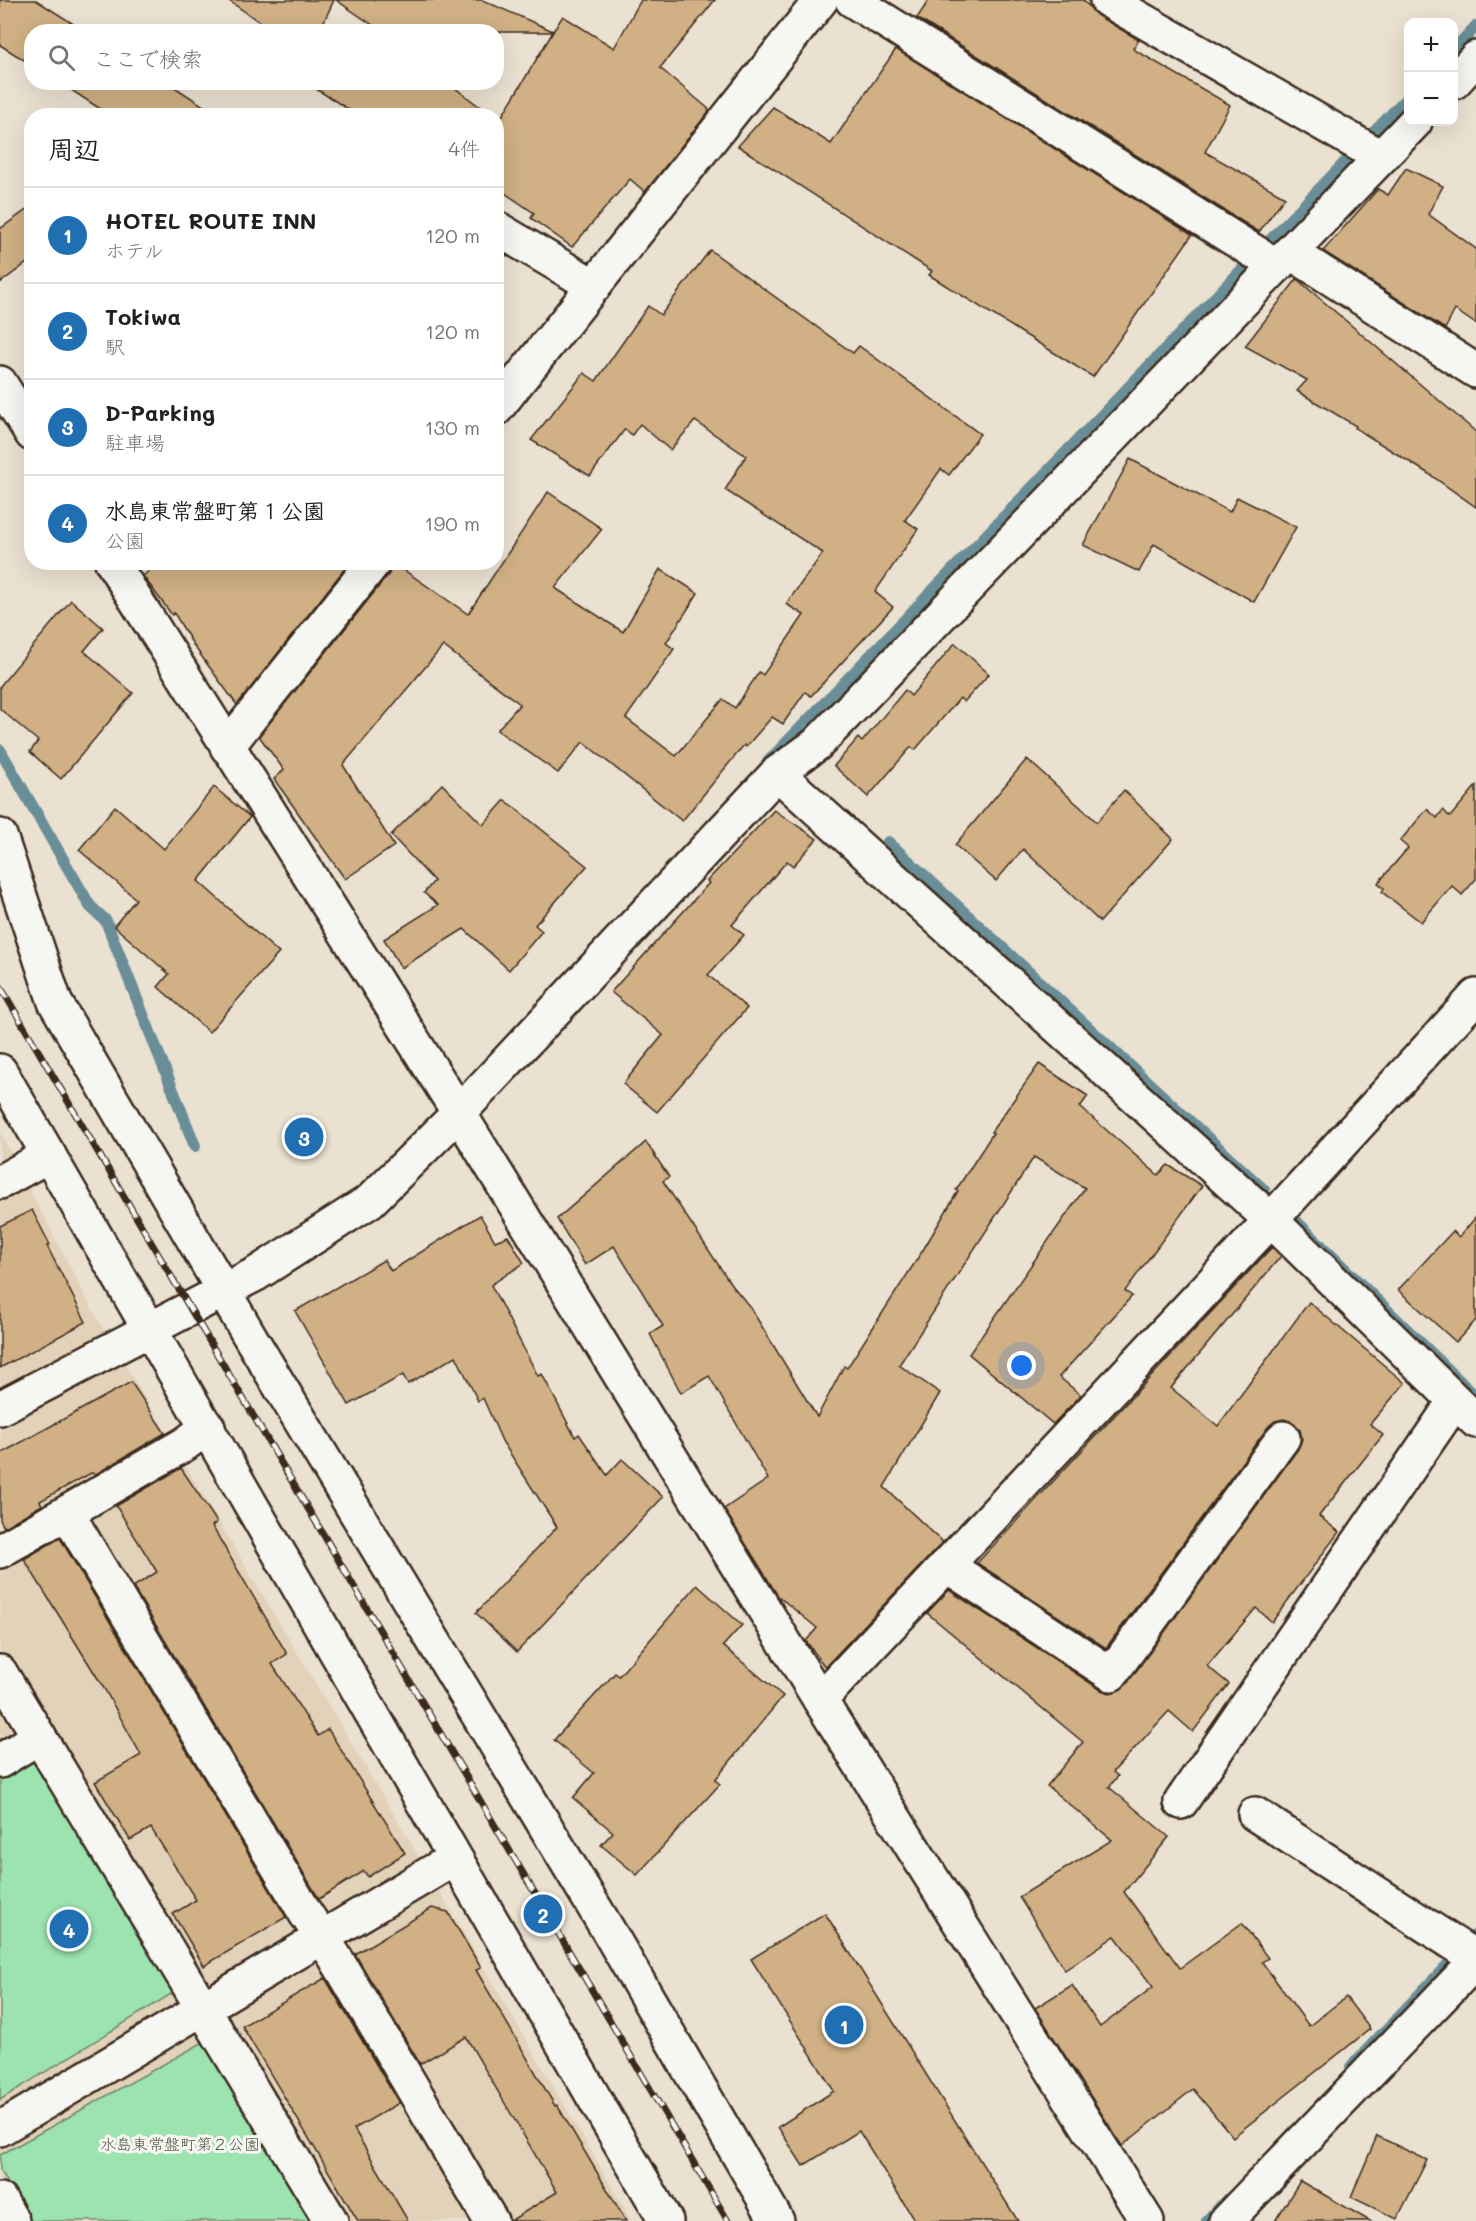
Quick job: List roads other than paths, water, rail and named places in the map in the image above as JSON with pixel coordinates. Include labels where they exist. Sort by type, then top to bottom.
[{"type":"street","points":[[504,399],[821,0]]},
{"type":"street","points":[[852,0],[1283,259],[1476,371]]},
{"type":"street","points":[[1107,0],[1381,158]]},
{"type":"street","points":[[1458,78],[1476,58]]},
{"type":"street","points":[[0,1408],[256,1274],[370,1201],[459,1113],[777,773],[817,744],[1411,126]]},
{"type":"street","points":[[504,233],[594,286]]},
{"type":"street","points":[[0,384],[24,422]]},
{"type":"street","points":[[117,570],[459,1113],[819,1700],[1147,2221]]},
{"type":"street","points":[[227,747],[368,570]]},
{"type":"street","points":[[777,773],[1271,1220],[1466,1411],[1181,1802]]},
{"type":"street","points":[[0,836],[55,1002],[223,1291],[608,1930],[777,2221]]},
{"type":"street","points":[[819,1700],[1271,1220],[1476,996]]},
{"type":"street","points":[[0,1071],[152,1327],[454,1860],[666,2221]]},
{"type":"street","points":[[0,1182],[49,1155]]},
{"type":"street","points":[[0,1551],[185,1444],[208,1427]]},
{"type":"street","points":[[946,1564],[1111,1674],[1283,1438]]},
{"type":"street","points":[[67,1513],[491,2221]]},
{"type":"street","points":[[0,1672],[331,2221]]},
{"type":"street","points":[[0,1761],[39,1737]]},
{"type":"street","points":[[1226,2221],[1470,1955],[1255,1814]]},
{"type":"street","points":[[0,2129],[454,1860]]},
{"type":"street","points":[[0,2200],[12,2221]]},
{"type":"waterway","points":[[1458,46],[1476,26]]},
{"type":"waterway","points":[[767,763],[1404,101]]},
{"type":"waterway","points":[[0,750],[90,906],[106,921],[195,1146]]},
{"type":"waterway","points":[[888,842],[1264,1190]]},
{"type":"waterway","points":[[1296,1221],[1476,1397]]},
{"type":"waterway","points":[[1351,2067],[1476,1935]]},
{"type":"waterway","points":[[1207,2221],[1220,2206]]},
{"type":"railway","points":[[0,986],[728,2221]]},
{"type":"place","name":"D-Parking","points":[[304,1137]]},
{"type":"place","name":"Tokiwa","points":[[543,1914]]},
{"type":"place","name":"水島東常盤町第１公園","points":[[69,1929]]},
{"type":"place","name":"HOTEL ROUTE INN","points":[[844,2025]]},
{"type":"park label","name":"水島東常盤町第２公園","points":[[180,2144]]}]
